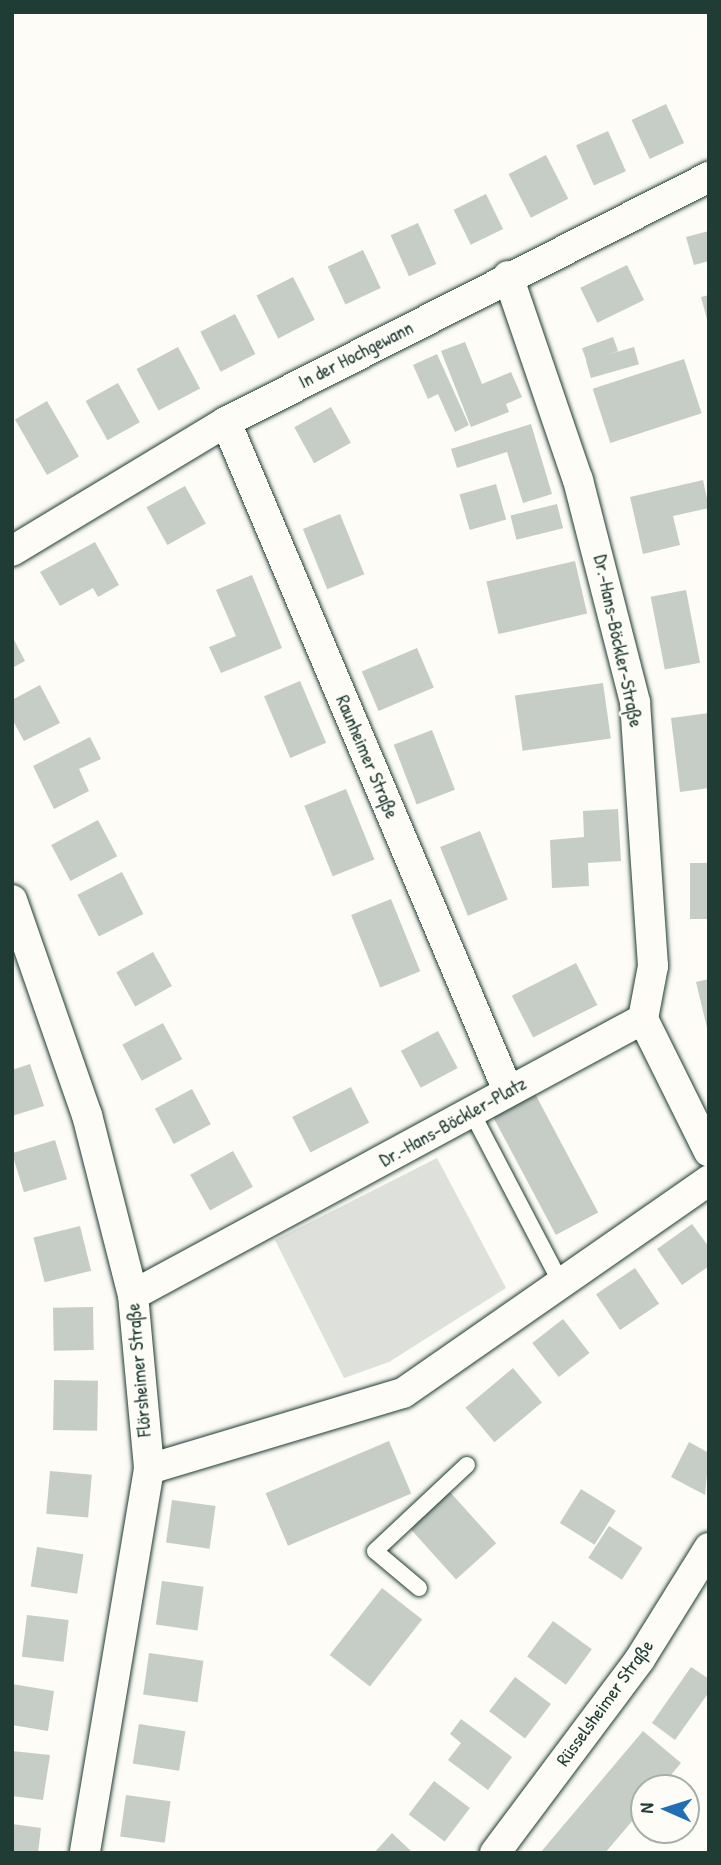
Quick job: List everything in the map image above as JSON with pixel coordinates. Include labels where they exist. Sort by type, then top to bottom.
[{"type":"street","name":"In der Hochgewann","points":[[12,551],[226,422],[508,276],[709,177]]},
{"type":"street","name":"Dr.-Hans-Böckler-Straße","points":[[508,276],[578,480],[635,702],[653,966],[643,1019]]},
{"type":"street","name":"Raunheimer Straße","points":[[226,422],[508,1091]]},
{"type":"street","name":"Flörsheimer Straße","points":[[12,900],[87,1115],[133,1295],[149,1469],[85,1853]]},
{"type":"street","name":"Dr.-Hans-Böckler-Platz","points":[[133,1295],[643,1019]]},
{"type":"street","points":[[643,1019],[709,1152]]},
{"type":"street","points":[[149,1469],[403,1393],[709,1180]]},
{"type":"street","name":"Rüsselsheimer Straße","points":[[495,1853],[640,1658],[709,1548]]},
{"type":"lane","points":[[471,1111],[561,1283]]},
{"type":"lane","points":[[419,1588],[375,1551],[467,1465]]},
{"type":"shaded area","points":[[437,1158],[506,1288],[389,1362],[344,1378],[275,1240]]},
{"type":"building","points":[[666,104],[684,143],[650,159],[632,120]]},
{"type":"building","points":[[608,131],[626,171],[594,185],[576,145]]},
{"type":"building","points":[[546,155],[568,199],[531,218],[509,174]]},
{"type":"building","points":[[486,194],[503,229],[471,245],[454,210]]},
{"type":"building","points":[[418,223],[436,264],[409,276],[391,235]]},
{"type":"building","points":[[709,231],[709,261],[694,265],[686,237]]},
{"type":"building","points":[[363,250],[381,288],[345,305],[328,266]]},
{"type":"building","points":[[627,265],[644,300],[597,323],[580,288]]},
{"type":"building","points":[[293,277],[315,320],[278,338],[256,296]]},
{"type":"building","points":[[709,295],[709,323],[708,323],[701,297]]},
{"type":"building","points":[[235,314],[255,354],[221,372],[200,332]]},
{"type":"building","points":[[613,337],[618,351],[587,362],[582,348]]},
{"type":"building","points":[[465,342],[482,384],[511,372],[522,397],[506,404],[509,412],[471,427],[441,351]]},
{"type":"building","points":[[178,347],[200,388],[159,411],[137,369]]},
{"type":"building","points":[[634,347],[639,364],[591,378],[586,361]]},
{"type":"building","points":[[437,354],[469,425],[455,432],[438,394],[428,399],[413,365]]},
{"type":"building","points":[[684,359],[702,413],[610,443],[593,389]]},
{"type":"building","points":[[118,383],[140,422],[107,440],[86,401]]},
{"type":"building","points":[[47,401],[79,456],[47,475],[15,420]]},
{"type":"building","points":[[331,407],[351,443],[314,463],[294,427]]},
{"type":"building","points":[[531,424],[552,494],[523,503],[507,452],[457,468],[451,449]]},
{"type":"building","points":[[703,480],[709,508],[673,516],[680,545],[643,554],[630,497]]},
{"type":"building","points":[[496,484],[506,520],[470,530],[459,494]]},
{"type":"building","points":[[185,486],[206,524],[167,545],[147,507]]},
{"type":"building","points":[[557,504],[563,528],[516,540],[510,516]]},
{"type":"building","points":[[340,514],[364,574],[327,589],[303,529]]},
{"type":"building","points":[[95,542],[119,585],[98,597],[93,588],[60,606],[40,572]]},
{"type":"building","points":[[575,561],[587,614],[498,634],[486,581]]},
{"type":"building","points":[[252,575],[282,648],[221,673],[209,647],[236,636],[216,590]]},
{"type":"building","points":[[686,590],[700,663],[665,670],[651,597]]},
{"type":"building","points":[[12,636],[25,661],[12,668]]},
{"type":"building","points":[[417,648],[434,688],[379,711],[362,671]]},
{"type":"building","points":[[300,681],[326,743],[290,758],[264,696]]},
{"type":"building","points":[[603,683],[611,738],[523,751],[515,695]]},
{"type":"building","points":[[40,685],[60,723],[24,741],[12,719],[12,700]]},
{"type":"building","points":[[709,713],[709,788],[680,792],[671,718]]},
{"type":"building","points":[[432,730],[455,790],[417,804],[394,745]]},
{"type":"building","points":[[90,737],[101,759],[79,769],[89,791],[54,809],[33,766]]},
{"type":"building","points":[[346,789],[374,859],[333,876],[304,806]]},
{"type":"building","points":[[618,809],[621,861],[588,863],[589,886],[552,888],[550,840],[584,837],[583,811]]},
{"type":"building","points":[[98,820],[117,856],[70,881],[51,845]]},
{"type":"building","points":[[480,831],[508,900],[468,916],[440,847]]},
{"type":"building","points":[[690,863],[709,863],[709,919],[690,919]]},
{"type":"building","points":[[122,872],[143,914],[99,937],[77,895]]},
{"type":"building","points":[[391,899],[420,971],[380,987],[351,915]]},
{"type":"building","points":[[153,952],[172,986],[135,1006],[116,972]]},
{"type":"building","points":[[576,963],[597,1005],[533,1038],[512,996]]},
{"type":"building","points":[[709,979],[709,1032],[708,1032],[696,982]]},
{"type":"building","points":[[163,1023],[182,1059],[142,1081],[122,1045]]},
{"type":"building","points":[[438,1031],[458,1068],[421,1088],[401,1051]]},
{"type":"building","points":[[30,1064],[44,1106],[12,1116],[12,1070]]},
{"type":"building","points":[[351,1087],[369,1123],[310,1153],[292,1117]]},
{"type":"building","points":[[532,1088],[598,1212],[556,1235],[490,1111]]},
{"type":"building","points":[[192,1089],[211,1124],[174,1144],[155,1109]]},
{"type":"building","points":[[55,1140],[67,1179],[24,1192],[12,1153]]},
{"type":"building","points":[[233,1151],[253,1187],[210,1211],[190,1175]]},
{"type":"building","points":[[692,1224],[709,1247],[709,1266],[682,1285],[657,1249]]},
{"type":"building","points":[[80,1226],[91,1271],[45,1282],[33,1238]]},
{"type":"building","points":[[635,1268],[659,1304],[620,1330],[596,1294]]},
{"type":"building","points":[[93,1307],[94,1350],[54,1351],[53,1308]]},
{"type":"building","points":[[563,1319],[589,1353],[559,1377],[532,1343]]},
{"type":"building","points":[[513,1368],[542,1402],[494,1442],[466,1408]]},
{"type":"building","points":[[54,1380],[98,1381],[97,1431],[53,1430]]},
{"type":"building","points":[[389,1441],[411,1493],[288,1546],[266,1493]]},
{"type":"building","points":[[689,1442],[709,1453],[705,1495],[671,1477]]},
{"type":"building","points":[[50,1471],[92,1475],[88,1517],[46,1514]]},
{"type":"building","points":[[581,1489],[616,1511],[595,1545],[560,1523]]},
{"type":"building","points":[[450,1492],[496,1543],[456,1579],[410,1528]]},
{"type":"building","points":[[172,1500],[216,1506],[210,1549],[166,1543]]},
{"type":"building","points":[[609,1526],[643,1548],[622,1580],[588,1558]]},
{"type":"building","points":[[37,1547],[83,1554],[77,1594],[31,1587]]},
{"type":"building","points":[[162,1581],[204,1587],[197,1630],[156,1625]]},
{"type":"building","points":[[382,1588],[422,1619],[370,1686],[330,1655]]},
{"type":"building","points":[[27,1615],[69,1620],[64,1662],[22,1657]]},
{"type":"building","points":[[553,1621],[592,1649],[566,1685],[527,1657]]},
{"type":"building","points":[[149,1653],[203,1661],[198,1702],[143,1695]]},
{"type":"building","points":[[691,1667],[709,1679],[709,1692],[675,1740],[652,1723]]},
{"type":"building","points":[[515,1677],[551,1704],[525,1738],[489,1711]]},
{"type":"building","points":[[12,1684],[54,1691],[48,1731],[12,1725]]},
{"type":"building","points":[[461,1719],[512,1757],[488,1790],[448,1760],[461,1743],[450,1734]]},
{"type":"building","points":[[139,1724],[185,1731],[179,1771],[133,1764]]},
{"type":"building","points":[[643,1731],[681,1763],[672,1774],[630,1774],[630,1824],[605,1853],[540,1853]]},
{"type":"building","points":[[12,1751],[50,1755],[43,1800],[12,1796]]},
{"type":"building","points":[[434,1781],[470,1808],[445,1842],[409,1815]]},
{"type":"building","points":[[126,1795],[171,1801],[165,1843],[120,1837]]},
{"type":"building","points":[[12,1824],[41,1828],[38,1853],[12,1853]]},
{"type":"building","points":[[392,1833],[413,1853],[374,1853]]}]
